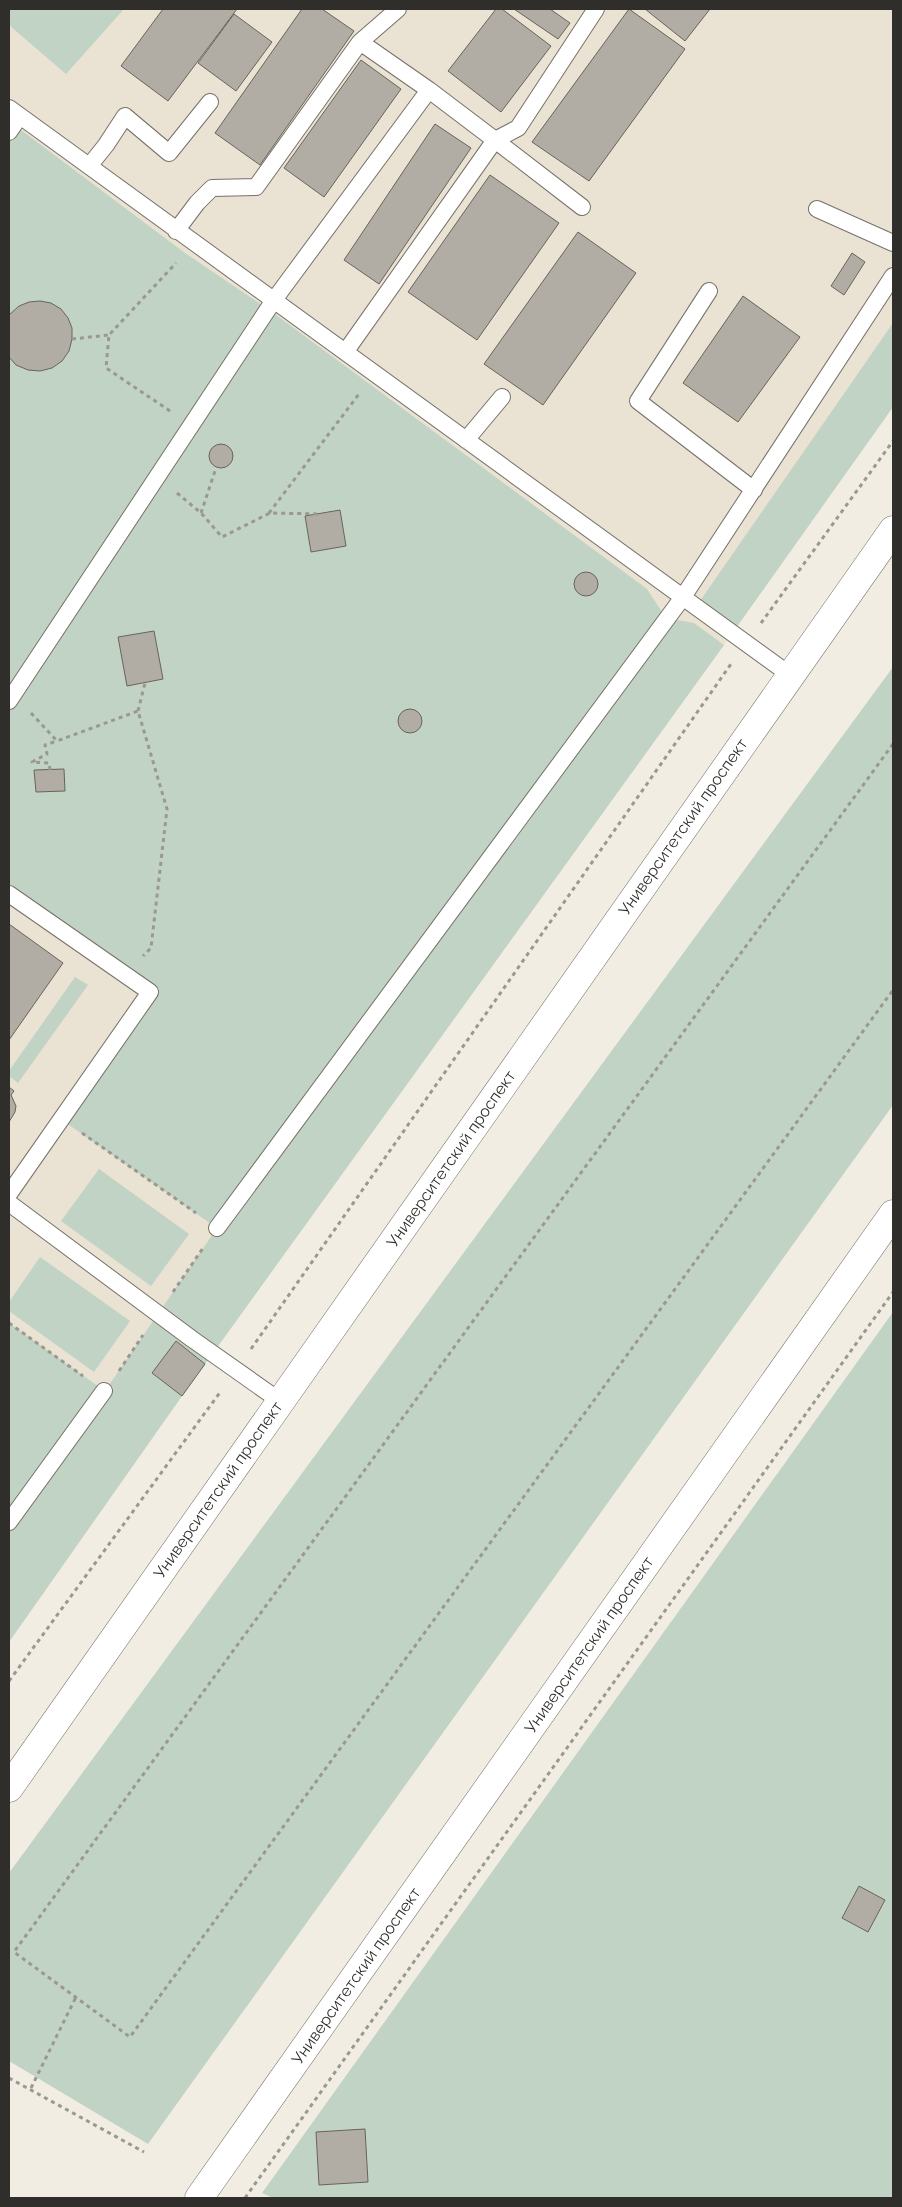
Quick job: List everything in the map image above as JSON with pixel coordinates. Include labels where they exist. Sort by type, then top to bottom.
[{"type":"main road","name":"Университетский проспект","points":[[9,1788],[893,530]]},
{"type":"main road","name":"Университетский проспект","points":[[199,2198],[893,1214]]},
{"type":"lane","points":[[176,231],[197,203],[212,188],[256,187],[360,42],[398,9]]},
{"type":"lane","points":[[346,352],[495,140],[518,128],[596,9]]},
{"type":"lane","points":[[360,42],[429,90],[582,207]]},
{"type":"lane","points":[[9,701],[274,300],[429,90]]},
{"type":"lane","points":[[90,165],[125,116],[170,153],[210,102]]},
{"type":"lane","points":[[9,132],[14,112],[90,165],[176,231],[346,352],[790,675]]},
{"type":"lane","points":[[817,208],[893,243]]},
{"type":"lane","points":[[217,1228],[683,597],[893,276]]},
{"type":"lane","points":[[709,291],[638,401],[754,490]]},
{"type":"lane","points":[[466,440],[502,396]]},
{"type":"lane","points":[[9,894],[150,992],[9,1194]]},
{"type":"lane","points":[[9,1203],[236,1371],[280,1401]]},
{"type":"lane","points":[[9,1522],[104,1392]]},
{"type":"path","points":[[191,426],[106,368],[109,335],[193,243]]},
{"type":"path","points":[[72,340],[109,335]]},
{"type":"path","points":[[269,514],[367,382],[376,374]]},
{"type":"path","points":[[9,1681],[236,1371],[746,643],[893,441]]},
{"type":"path","points":[[201,514],[216,468]]},
{"type":"path","points":[[157,476],[201,514],[222,537],[269,514],[320,514]]},
{"type":"path","points":[[145,683],[138,710],[167,809],[151,948]]},
{"type":"path","points":[[28,710],[57,741]]},
{"type":"path","points":[[50,770],[50,763],[32,762],[47,754],[45,745],[138,710]]},
{"type":"path","points":[[893,744],[14,1952],[130,2037],[893,990]]},
{"type":"path","points":[[245,2198],[893,1292]]},
{"type":"path","points":[[30,2088],[76,1997]]},
{"type":"path","points":[[9,2078],[144,2152]]},
{"type":"shaded area","points":[[9,9],[893,9],[893,407],[724,645],[182,1396],[9,1642]]},
{"type":"green space","points":[[9,9],[124,9],[66,74],[9,25]]},
{"type":"green space","points":[[9,121],[185,253],[268,309],[647,589],[666,618],[694,623],[724,645],[182,1396],[9,1642],[9,1323],[105,1391],[217,1228],[62,1120],[149,992],[9,894]]},
{"type":"green space","points":[[893,323],[893,407],[736,628],[700,601]]},
{"type":"green space","points":[[893,667],[893,1105],[148,2144],[9,2061],[9,1873]]},
{"type":"green space","points":[[75,977],[88,985],[18,1083],[9,1076],[9,1071]]},
{"type":"green space","points":[[99,1169],[189,1234],[151,1286],[61,1221]]},
{"type":"green space","points":[[40,1257],[130,1321],[94,1372],[9,1311],[9,1302]]},
{"type":"green space","points":[[893,1312],[893,2198],[273,2198],[262,2193]]},
{"type":"building","points":[[163,9],[237,9],[168,101],[121,66]]},
{"type":"building","points":[[302,9],[322,9],[354,31],[260,165],[215,133]]},
{"type":"building","points":[[496,9],[502,9],[551,46],[501,112],[448,71]]},
{"type":"building","points":[[514,9],[550,9],[570,23],[558,39]]},
{"type":"building","points":[[629,9],[685,49],[589,181],[532,142]]},
{"type":"building","points":[[645,9],[710,9],[685,41]]},
{"type":"building","points":[[234,14],[272,42],[236,91],[198,63]]},
{"type":"building","points":[[361,60],[401,89],[324,197],[284,168]]},
{"type":"building","points":[[435,124],[471,148],[379,284],[344,260]]},
{"type":"building","points":[[490,175],[559,223],[477,340],[408,292]]},
{"type":"building","points":[[578,232],[636,273],[543,405],[484,364]]},
{"type":"building","points":[[852,253],[865,262],[844,295],[831,286]]},
{"type":"building","points":[[743,296],[800,337],[738,422],[683,383]]},
{"type":"building","points":[[29,302],[51,303],[61,309],[68,318],[72,328],[72,339],[69,351],[62,361],[52,368],[40,371],[28,370],[16,365],[9,357],[9,315],[19,306]]},
{"type":"building","points":[[221,444],[230,447],[233,456],[230,465],[221,468],[212,465],[209,456],[212,447]]},
{"type":"building","points":[[340,510],[346,546],[311,552],[305,516]]},
{"type":"building","points":[[586,572],[594,576],[598,584],[594,592],[586,596],[578,592],[574,584],[578,576]]},
{"type":"building","points":[[154,631],[163,679],[127,686],[118,637]]},
{"type":"building","points":[[410,709],[418,713],[422,721],[418,729],[410,733],[402,729],[398,721],[402,713]]},
{"type":"building","points":[[64,769],[65,791],[36,792],[34,770]]},
{"type":"building","points":[[9,924],[63,963],[9,1040]]},
{"type":"building","points":[[9,1087],[14,1091],[11,1095],[16,1106],[9,1122]]},
{"type":"building","points":[[176,1341],[205,1364],[182,1396],[152,1373]]},
{"type":"building","points":[[859,1886],[885,1900],[868,1932],[842,1918]]},
{"type":"building","points":[[365,2129],[368,2182],[319,2185],[316,2132]]}]
